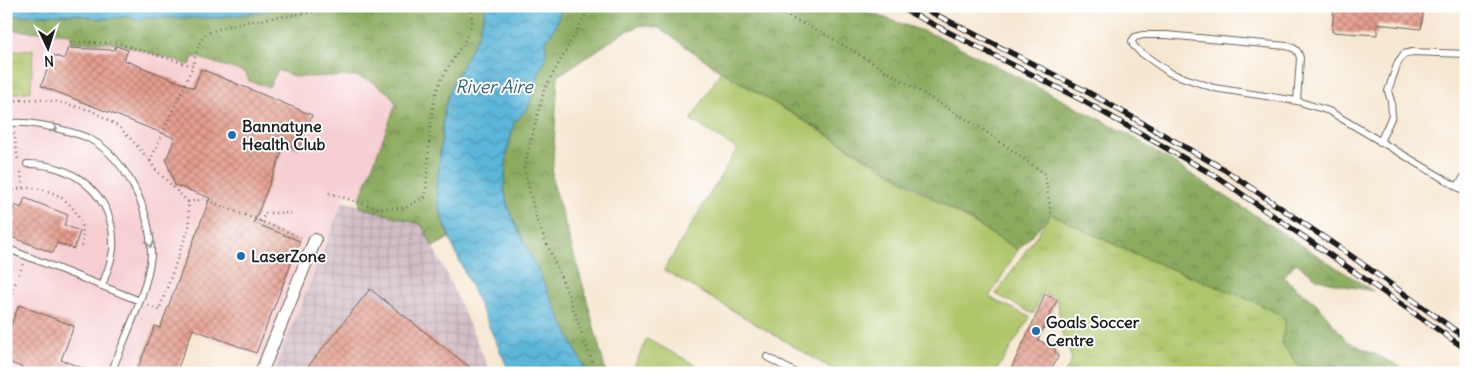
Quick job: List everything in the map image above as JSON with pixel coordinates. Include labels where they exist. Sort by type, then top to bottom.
[{"type":"street","points":[[261,373],[315,240]]},
{"type":"lane","points":[[1297,101],[1300,58],[1299,52],[1294,48],[1143,34],[1135,37],[1132,41],[1133,45],[1140,52],[1170,73],[1214,88],[1297,101],[1329,111],[1466,192]]},
{"type":"lane","points":[[1380,142],[1392,116],[1388,91],[1398,62],[1404,54],[1412,52],[1466,54]]},
{"type":"lane","points":[[9,124],[31,123],[58,128],[87,138],[106,150],[132,184],[144,212],[149,232],[151,256],[140,302],[111,373]]},
{"type":"lane","points":[[27,164],[44,164],[61,168],[75,175],[102,201],[112,234],[113,250],[102,286]]},
{"type":"lane","points":[[1457,187],[1466,174]]},
{"type":"lane","points":[[6,248],[140,302]]},
{"type":"lane","points":[[767,356],[796,373]]},
{"type":"lane","points":[[205,373],[206,371],[211,373]]},
{"type":"path","points":[[150,160],[193,66],[196,58],[196,48],[204,36],[233,24],[315,12],[335,6]]},
{"type":"path","points":[[329,193],[377,208],[404,208],[425,197],[429,171],[430,126],[437,89],[462,45],[471,24],[470,6]]},
{"type":"path","points":[[587,6],[585,16],[544,90],[524,168],[536,218],[568,294],[596,373]]},
{"type":"path","points":[[766,6],[822,33],[911,86],[982,129],[1045,174],[1050,214]]},
{"type":"path","points":[[70,42],[117,43],[193,66]]},
{"type":"path","points":[[6,101],[34,99],[54,101],[90,110],[119,127],[150,160],[155,169],[188,202],[190,224],[159,310],[140,302]]},
{"type":"path","points":[[9,124],[23,188]]},
{"type":"path","points":[[6,197],[19,188],[23,188],[52,191],[63,198],[71,205],[80,222],[83,244],[81,250]]},
{"type":"path","points":[[188,202],[204,199],[298,236]]},
{"type":"path","points":[[261,222],[265,213],[292,213]]},
{"type":"path","points":[[6,307],[26,256]]},
{"type":"shaded area","points":[[6,30],[72,34],[70,42],[117,43],[190,65],[193,57],[246,73],[270,87],[278,70],[295,78],[356,76],[373,82],[390,94],[397,104],[360,199],[345,194],[277,363],[158,320],[133,373],[6,373]]},
{"type":"shaded area","points":[[343,201],[421,224],[446,273],[491,373],[273,373]]},
{"type":"green space","points":[[291,6],[487,6],[478,35],[450,89],[444,111],[437,187],[438,204],[449,238],[433,247],[421,224],[360,207],[360,199],[396,104],[390,94],[373,82],[356,76],[295,77],[278,70],[269,87],[249,81],[246,73],[196,57],[193,57],[190,65],[117,43],[70,42],[72,34],[6,30],[6,16],[73,14],[102,19],[129,17],[140,21],[147,18],[216,18]]},
{"type":"green space","points":[[562,6],[850,6],[940,37],[1130,135],[1373,291],[1318,279],[1296,263],[1283,277],[1317,304],[1347,341],[1414,373],[1315,373],[1298,366],[1282,343],[1285,318],[1258,303],[1134,254],[1051,214],[1018,250],[721,71],[659,28],[642,25],[623,33],[558,76],[552,179],[606,373],[587,373],[508,207],[504,188],[507,152],[514,123],[529,106],[546,57],[546,41],[556,25]]},
{"type":"green space","points":[[33,49],[31,91],[11,94],[6,52]]},
{"type":"green space","points":[[721,71],[1018,250],[989,297],[1030,317],[995,373],[839,373],[664,270],[737,149],[691,120]]},
{"type":"green space","points":[[1051,214],[1134,254],[1258,303],[1386,373],[1065,373],[1072,359],[1062,333],[1057,299],[1043,292],[1033,314],[996,294]]},
{"type":"green space","points":[[647,339],[711,373],[631,373]]},
{"type":"water","points":[[6,6],[291,6],[216,18],[147,18],[140,21],[129,17],[102,19],[73,14],[6,16]]},
{"type":"water","name":"River Aire","points":[[487,6],[562,6],[556,25],[546,41],[546,57],[529,106],[514,123],[507,152],[504,188],[508,207],[587,373],[510,373],[452,244],[438,204],[437,187],[444,111],[450,89],[478,35]]},
{"type":"building","points":[[1334,6],[1424,6],[1421,29],[1377,24],[1377,35],[1332,32]]},
{"type":"building","points":[[116,46],[128,50],[124,60],[194,88],[201,69],[312,115],[299,149],[285,144],[254,223],[300,241],[256,353],[193,329],[176,373],[136,373],[155,326],[160,328],[210,198],[175,185],[166,160],[175,138],[41,86],[53,55],[64,59],[68,48],[114,50]]},
{"type":"building","points":[[25,198],[68,215],[64,225],[80,231],[74,249],[57,243],[53,253],[9,236],[13,227],[7,225],[15,205],[21,208]]},
{"type":"building","points":[[370,289],[477,373],[303,373]]},
{"type":"building","name":"Goals Soccer Centre","points":[[1045,294],[1057,300],[1038,340],[1054,348],[1058,357],[1049,373],[1009,373],[1036,316]]},
{"type":"building","points":[[19,305],[74,326],[61,360],[91,371],[91,373],[36,373],[6,361],[6,337]]},
{"type":"railway","points":[[897,6],[1080,99],[1217,177],[1466,349]]},
{"type":"railway","points":[[919,6],[1084,90],[1222,168],[1347,253],[1466,338]]},
{"type":"place","name":"Bannatyne Health Club","points":[[232,135]]},
{"type":"place","name":"LaserZone","points":[[241,256]]},
{"type":"place","name":"Goals Soccer Centre","points":[[1036,331]]}]
